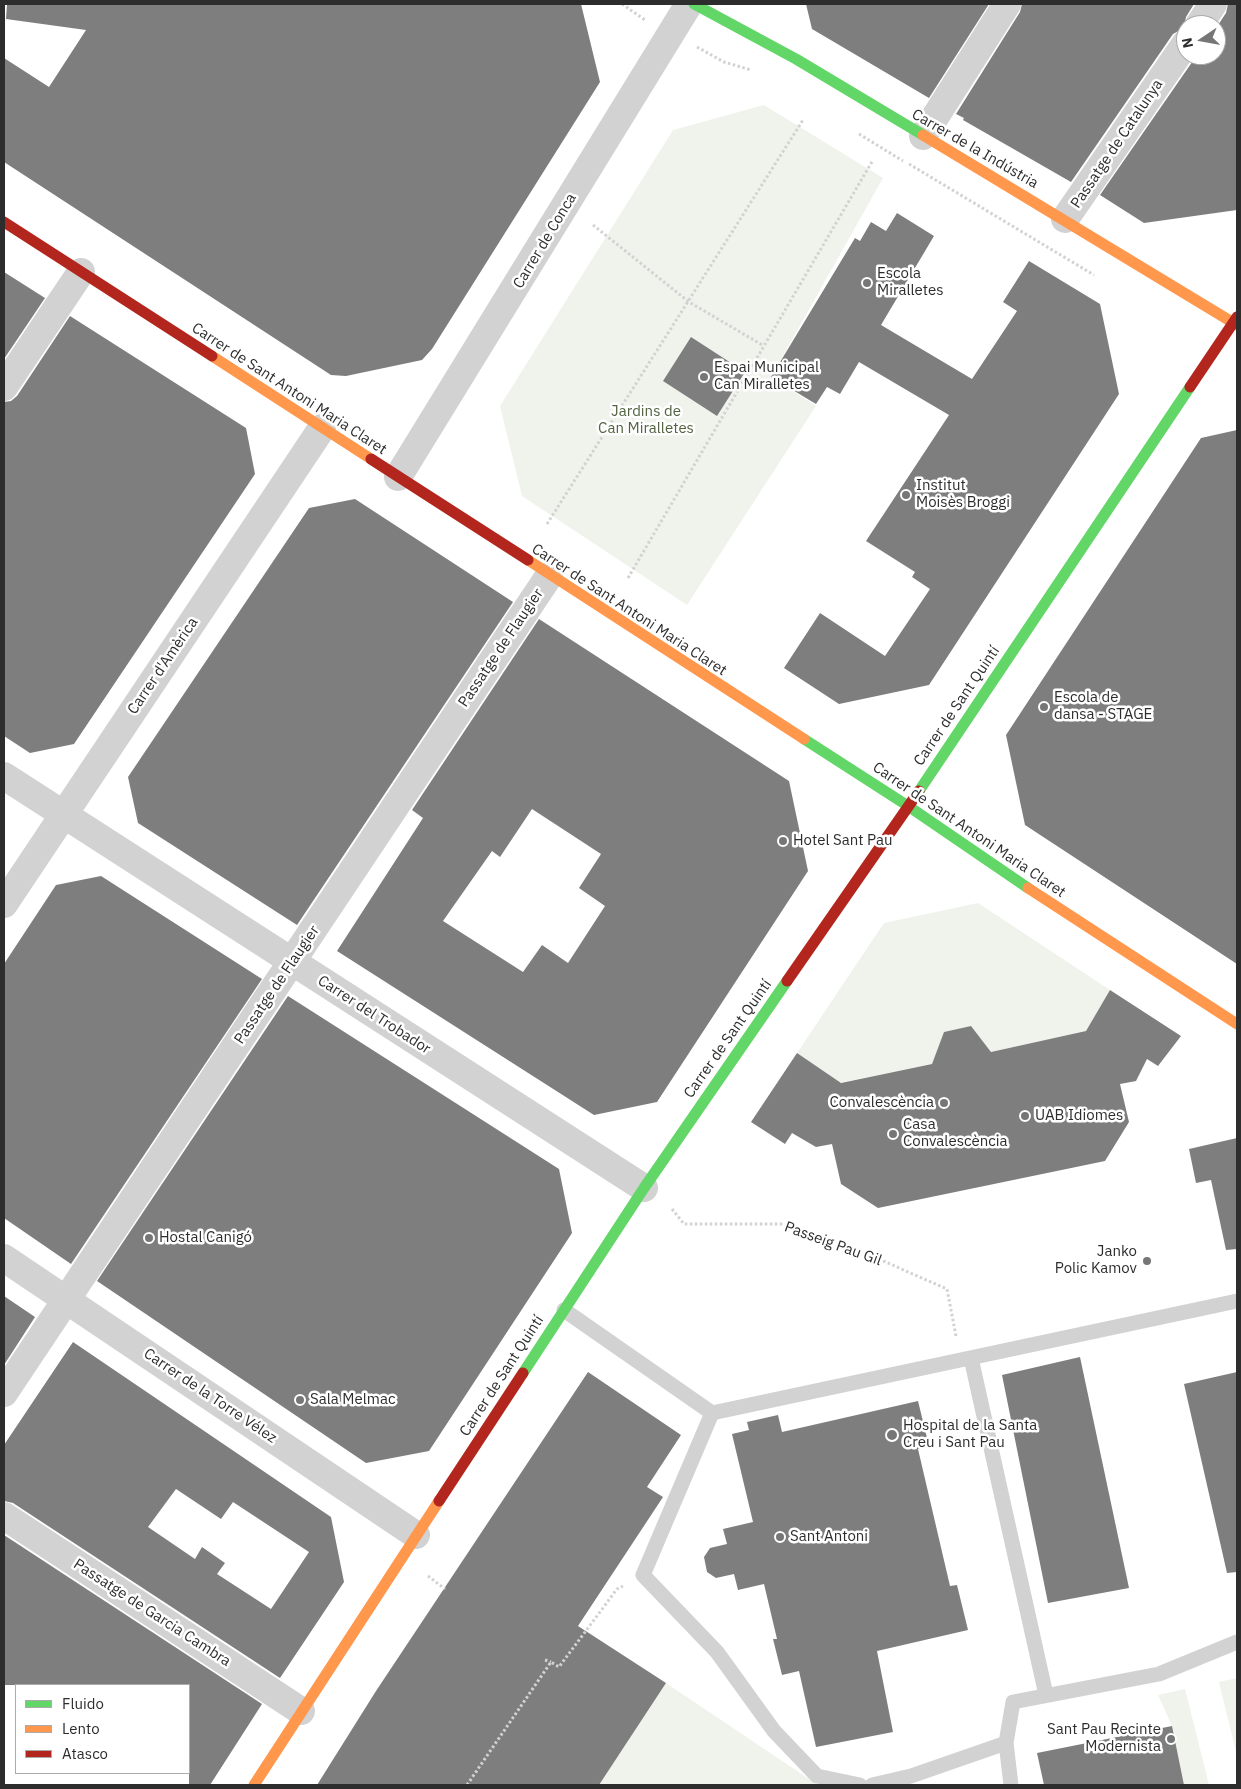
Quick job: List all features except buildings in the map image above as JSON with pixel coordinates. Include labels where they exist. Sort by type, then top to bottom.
[{"type":"main road","name":"Carrer de la Indústria","points":[[694,4],[796,59],[1236,322]]},
{"type":"main road","name":"Carrer de Sant Antoni Maria Claret","points":[[4,222],[549,576],[908,806],[998,869],[1237,1024]]},
{"type":"main road","name":"Carrer de Sant Quintí","points":[[254,1785],[644,1188],[908,806],[1236,322]]},
{"type":"street","name":"Carrer de Conca","points":[[398,477],[689,4]]},
{"type":"street","points":[[923,136],[1007,4]]},
{"type":"street","points":[[1206,15],[1213,4]]},
{"type":"street","name":"Passatge de Catalunya","points":[[1065,219],[1176,58]]},
{"type":"street","points":[[4,387],[81,272]]},
{"type":"street","name":"Carrer d'Amèrica","points":[[4,904],[322,428]]},
{"type":"street","name":"Passatge de Flaugier","points":[[4,1392],[293,962],[549,576]]},
{"type":"street","name":"Carrer del Trobador","points":[[4,776],[573,1145],[644,1188]]},
{"type":"street","name":"Carrer de la Torre Vélez","points":[[4,1258],[416,1536]]},
{"type":"street","name":"Passatge de Garcia Cambra","points":[[4,1516],[301,1711]]},
{"type":"lane","points":[[564,1310],[712,1413],[1237,1301]]},
{"type":"lane","points":[[971,1358],[1046,1695]]},
{"type":"lane","points":[[712,1413],[643,1575],[717,1652],[774,1731],[817,1776],[860,1785]]},
{"type":"lane","points":[[1011,1785],[1006,1743],[1013,1702],[1159,1674],[1237,1642]]},
{"type":"lane","points":[[872,1785],[910,1780],[1006,1743]]},
{"type":"path","points":[[622,4],[638,17]]},
{"type":"path","points":[[724,62],[757,74]]},
{"type":"path","points":[[547,524],[803,120]]},
{"type":"path","points":[[856,132],[1098,277]]},
{"type":"path","points":[[628,578],[873,160]]},
{"type":"path","points":[[593,224],[689,302],[764,346]]},
{"type":"path","name":"Passeig Pau Gil","points":[[672,1209],[684,1224],[783,1224],[881,1260],[947,1289],[956,1337]]},
{"type":"path","points":[[545,1660],[559,1667],[617,1588],[643,1575]]},
{"type":"path","points":[[428,1576],[445,1589]]},
{"type":"path","points":[[467,1785],[551,1662]]},
{"type":"green space","name":"Jardins de Can Miralletes","points":[[764,105],[883,178],[771,377],[816,406],[687,605],[522,496],[500,406],[673,130]]},
{"type":"green space","points":[[978,903],[1110,990],[1086,1031],[991,1052],[973,1029],[967,1027],[944,1032],[932,1064],[838,1083],[797,1053],[884,923]]},
{"type":"green space","points":[[1237,1678],[1237,1756],[1219,1682]]},
{"type":"green space","points":[[666,1683],[818,1785],[599,1785]]},
{"type":"green space","points":[[1185,1689],[1209,1785],[1184,1785],[1172,1726],[1158,1695]]},
{"type":"traffic: fast","points":[[694,4],[796,59],[923,135]]},
{"type":"traffic: fast","points":[[919,791],[1190,387]]},
{"type":"traffic: fast","points":[[804,739],[908,806],[1028,888]]},
{"type":"traffic: fast","points":[[523,1373],[644,1188],[787,981]]},
{"type":"traffic: slow","points":[[923,135],[1237,325]]},
{"type":"traffic: slow","points":[[212,356],[371,459]]},
{"type":"traffic: slow","points":[[528,560],[804,739]]},
{"type":"traffic: slow","points":[[1028,888],[1237,1024]]},
{"type":"traffic: slow","points":[[254,1785],[439,1501]]},
{"type":"traffic: jam","points":[[4,222],[212,356]]},
{"type":"traffic: jam","points":[[1190,387],[1237,317]]},
{"type":"traffic: jam","points":[[371,459],[528,560]]},
{"type":"traffic: jam","points":[[787,981],[919,791]]},
{"type":"traffic: jam","points":[[439,1501],[523,1373]]},
{"type":"place","name":"Escola Miralletes","points":[[867,283]]},
{"type":"place","name":"Espai Municipal Can Miralletes","points":[[704,377]]},
{"type":"place","name":"Institut Moisès Broggi","points":[[906,495]]},
{"type":"place","name":"Escola de dansa - STAGE","points":[[1044,707]]},
{"type":"place","name":"Hotel Sant Pau","points":[[783,841]]},
{"type":"place","name":"Convalescència","points":[[944,1103]]},
{"type":"place","name":"UAB Idiomes","points":[[1025,1116]]},
{"type":"place","name":"Casa Convalescència","points":[[893,1134]]},
{"type":"place","name":"Hostal Canigó","points":[[149,1238]]},
{"type":"place","name":"Janko Polic Kamov","points":[[1147,1261]]},
{"type":"place","name":"Sala Melmac","points":[[300,1400]]},
{"type":"place","name":"Hospital de la Santa Creu i Sant Pau","points":[[892,1435]]},
{"type":"place","name":"Sant Antoni","points":[[780,1537]]},
{"type":"place","name":"Sant Pau Recinte Modernista","points":[[1171,1739]]}]
